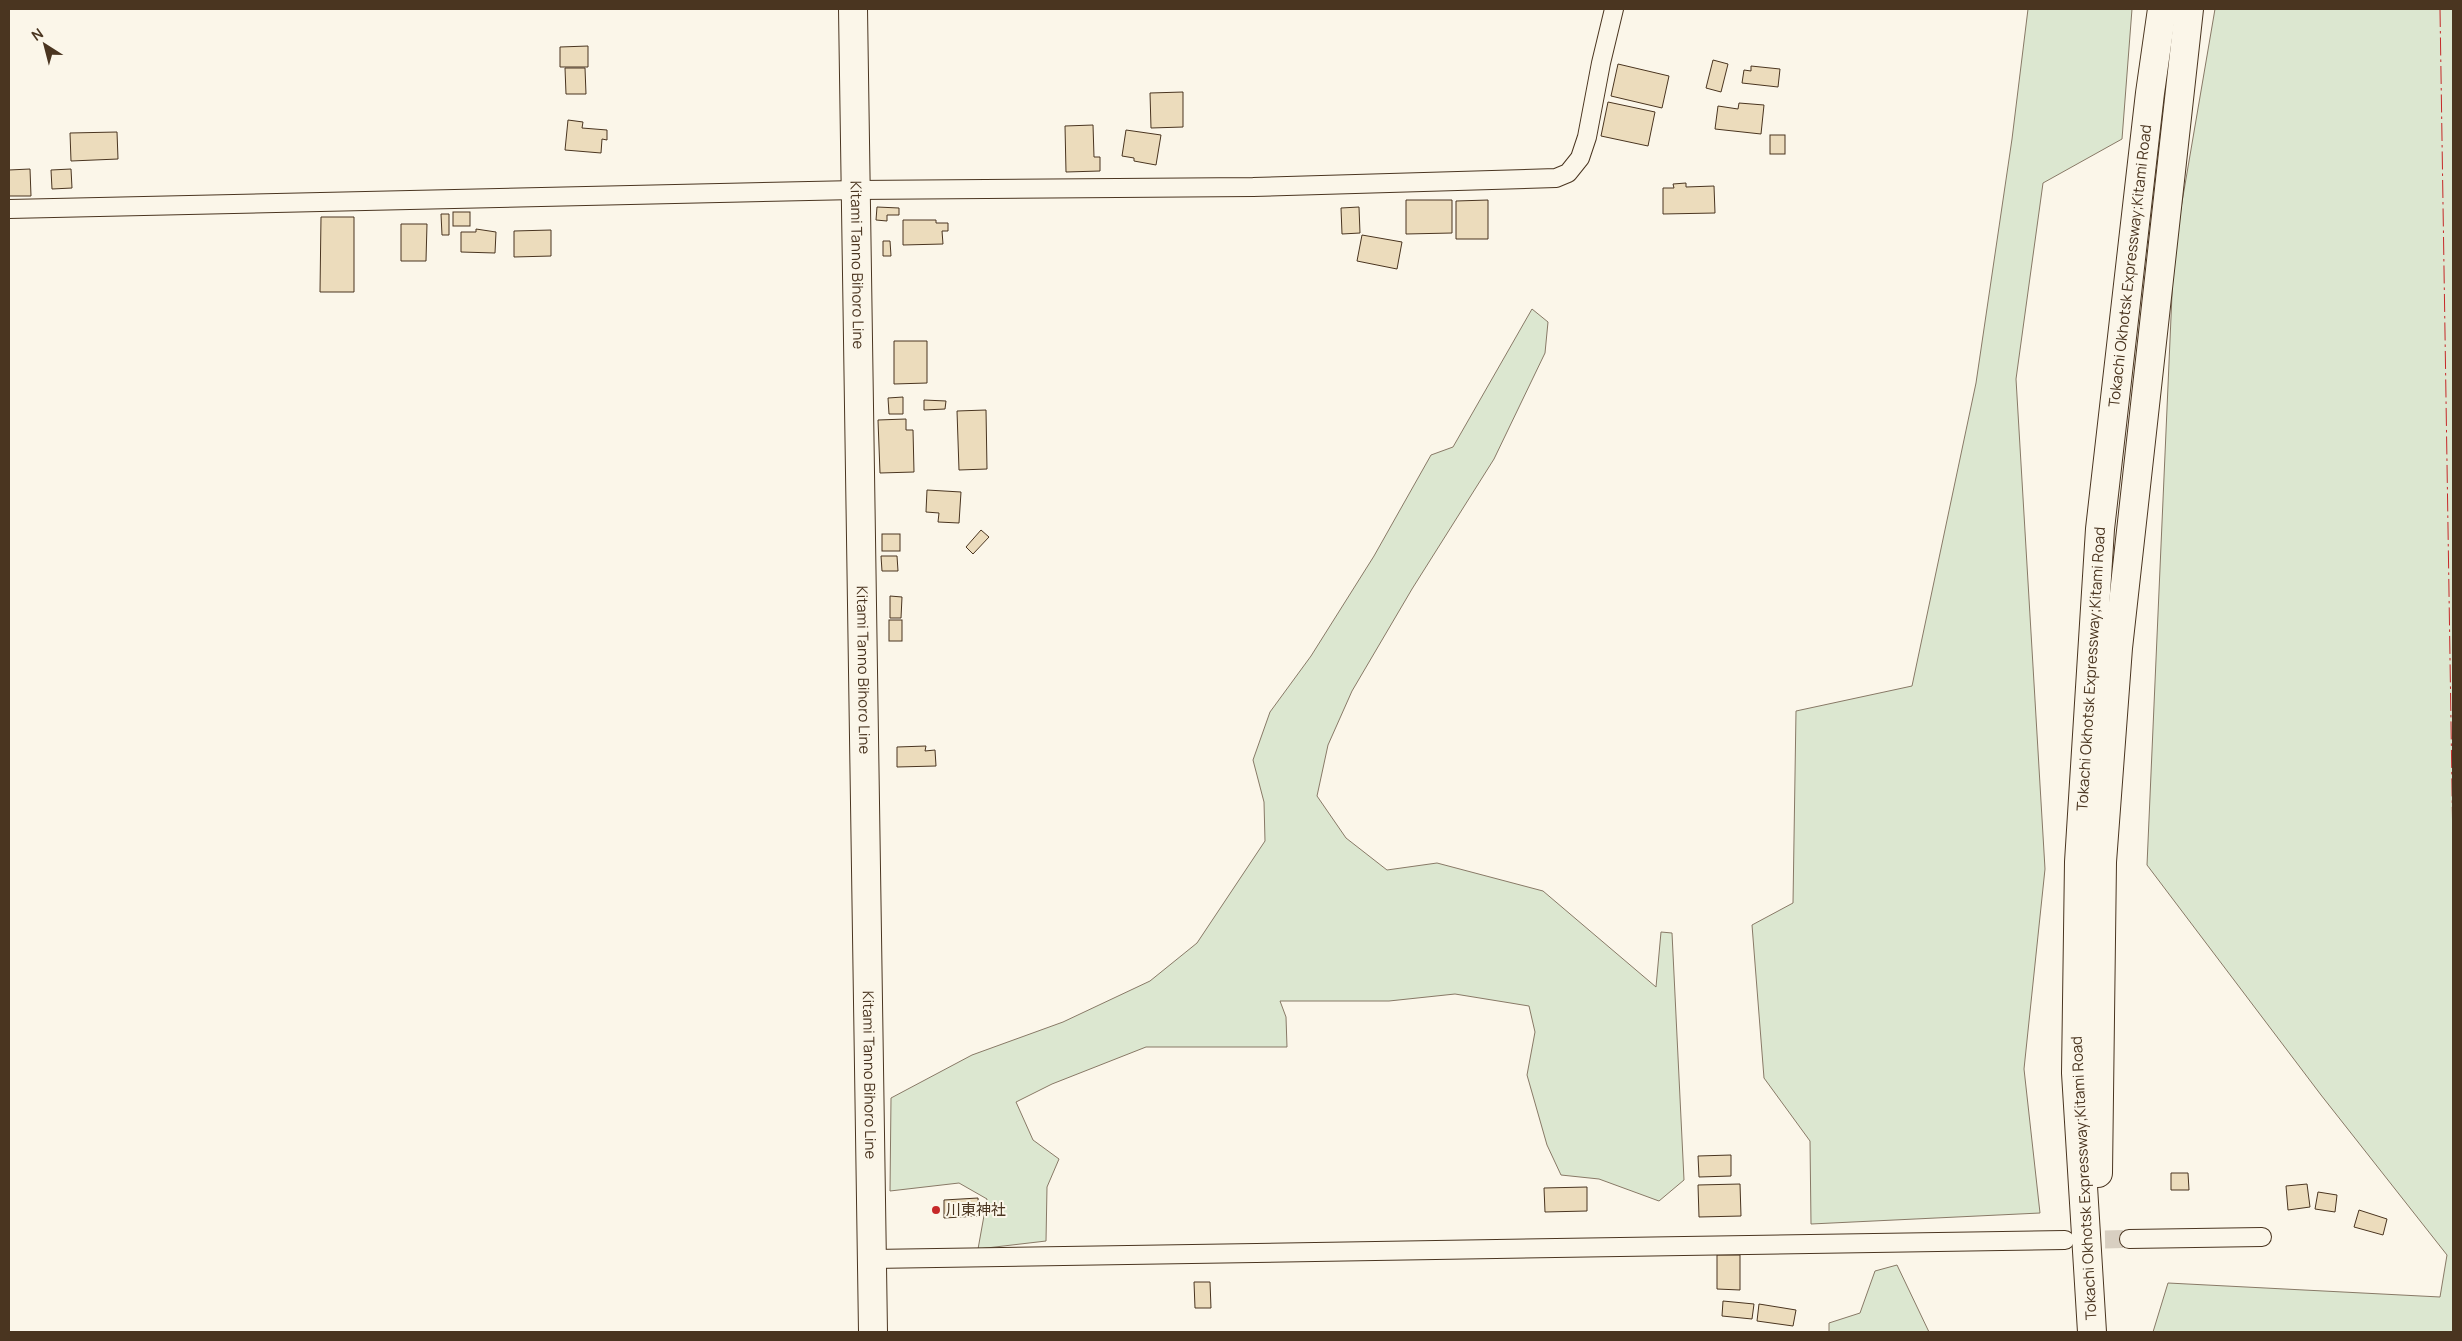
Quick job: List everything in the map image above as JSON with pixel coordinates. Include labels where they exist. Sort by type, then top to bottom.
[{"type":"main road","name":"Kitami Tanno Bihoro Line","points":[[853,9],[872,1332]]},
{"type":"main road","name":"Tokachi Okhotsk Expressway;Kitami Road","points":[[2092,1332],[2076,1074],[2079,862],[2091,645],[2100,529],[2150,93],[2162,9]]},
{"type":"main road","name":"Tokachi Okhotsk Expressway;Kitami Road","points":[[2096,1332],[2102,862],[2118,648],[2189,9]]},
{"type":"street","points":[[9,209],[856,190],[1253,187],[1556,178],[1568,173],[1580,158],[1587,137],[1601,63],[1614,9]]},
{"type":"street","points":[[2129,1239],[2262,1237]]},
{"type":"street","points":[[872,1259],[2065,1240]]},
{"type":"green space","points":[[2028,9],[2132,9],[2122,139],[2043,183],[2016,379],[2045,869],[2024,1069],[2040,1213],[1811,1224],[1810,1141],[1764,1078],[1752,925],[1793,903],[1796,711],[1912,686],[1976,383],[2012,139]]},
{"type":"green space","points":[[2215,9],[2453,9],[2453,1332],[2153,1332],[2168,1283],[2440,1297],[2447,1255],[2321,1095],[2147,865],[2174,249]]},
{"type":"green space","points":[[1532,309],[1548,322],[1545,353],[1494,459],[1412,589],[1352,691],[1328,745],[1317,796],[1346,838],[1387,870],[1437,863],[1543,891],[1656,987],[1661,932],[1672,933],[1684,1180],[1659,1201],[1599,1179],[1561,1175],[1547,1145],[1527,1075],[1535,1032],[1529,1006],[1455,994],[1389,1001],[1280,1001],[1286,1017],[1287,1047],[1146,1047],[1052,1084],[1016,1102],[1033,1140],[1059,1159],[1047,1187],[1046,1241],[978,1249],[987,1199],[959,1183],[890,1191],[891,1098],[972,1055],[1063,1022],[1150,981],[1197,943],[1265,841],[1264,802],[1253,760],[1270,712],[1311,656],[1374,556],[1431,455],[1453,447]]},
{"type":"green space","points":[[1897,1265],[1929,1332],[1829,1332],[1829,1323],[1860,1313],[1875,1271]]},
{"type":"building","points":[[588,46],[588,67],[560,67],[560,47]]},
{"type":"building","points":[[1713,60],[1728,64],[1721,92],[1706,88]]},
{"type":"building","points":[[1618,64],[1669,76],[1662,108],[1611,96]]},
{"type":"building","points":[[1751,66],[1780,69],[1778,87],[1742,83],[1744,70],[1751,71]]},
{"type":"building","points":[[565,68],[585,68],[586,94],[566,94]]},
{"type":"building","points":[[1183,92],[1183,127],[1151,128],[1150,93]]},
{"type":"building","points":[[1608,102],[1655,112],[1648,146],[1601,136]]},
{"type":"building","points":[[1739,103],[1764,105],[1761,134],[1715,129],[1718,106],[1738,109]]},
{"type":"building","points":[[568,120],[583,122],[582,128],[607,130],[607,140],[602,139],[601,153],[565,150]]},
{"type":"building","points":[[1093,125],[1094,157],[1100,157],[1100,171],[1066,172],[1065,126]]},
{"type":"building","points":[[1126,130],[1161,135],[1156,165],[1134,161],[1134,158],[1122,156]]},
{"type":"building","points":[[117,132],[118,159],[71,161],[70,133]]},
{"type":"building","points":[[1770,135],[1785,135],[1785,154],[1770,154]]},
{"type":"building","points":[[30,169],[31,196],[9,196],[9,170]]},
{"type":"building","points":[[71,169],[72,188],[52,189],[51,170]]},
{"type":"building","points":[[1686,183],[1686,187],[1714,186],[1715,213],[1663,214],[1663,188],[1674,188],[1673,184]]},
{"type":"building","points":[[1406,200],[1452,200],[1452,233],[1406,234]]},
{"type":"building","points":[[1488,200],[1488,239],[1456,239],[1456,201]]},
{"type":"building","points":[[877,207],[899,208],[899,215],[887,215],[887,221],[876,220]]},
{"type":"building","points":[[1359,207],[1360,233],[1342,234],[1341,208]]},
{"type":"building","points":[[453,212],[470,212],[470,226],[453,226]]},
{"type":"building","points":[[441,214],[449,214],[449,235],[442,235]]},
{"type":"building","points":[[321,217],[354,217],[354,292],[320,292]]},
{"type":"building","points":[[903,220],[936,220],[936,223],[948,223],[948,231],[942,231],[943,244],[903,245]]},
{"type":"building","points":[[401,224],[427,224],[426,261],[401,261]]},
{"type":"building","points":[[476,229],[496,232],[495,253],[461,252],[461,232],[476,232]]},
{"type":"building","points":[[551,230],[551,256],[514,257],[514,231]]},
{"type":"building","points":[[1362,235],[1402,242],[1397,269],[1357,261]]},
{"type":"building","points":[[883,241],[890,241],[891,256],[883,256]]},
{"type":"building","points":[[894,341],[927,341],[927,383],[894,384]]},
{"type":"building","points":[[903,397],[903,414],[889,414],[888,398]]},
{"type":"building","points":[[924,400],[946,401],[945,409],[924,410]]},
{"type":"building","points":[[986,410],[987,469],[959,470],[957,411]]},
{"type":"building","points":[[906,419],[906,430],[913,430],[914,472],[880,473],[878,420]]},
{"type":"building","points":[[927,490],[961,492],[959,523],[938,522],[939,513],[926,512]]},
{"type":"building","points":[[981,530],[989,537],[973,554],[966,547]]},
{"type":"building","points":[[882,534],[900,534],[900,551],[882,551]]},
{"type":"building","points":[[881,556],[897,556],[898,571],[882,571]]},
{"type":"building","points":[[890,596],[902,597],[901,618],[890,618]]},
{"type":"building","points":[[889,620],[902,620],[902,641],[889,641]]},
{"type":"building","points":[[926,746],[925,751],[935,750],[936,766],[897,767],[897,747]]},
{"type":"building","points":[[1731,1155],[1731,1176],[1699,1177],[1698,1156]]},
{"type":"building","points":[[2171,1173],[2188,1173],[2189,1190],[2171,1190]]},
{"type":"building","points":[[1740,1184],[1741,1216],[1699,1217],[1698,1185]]},
{"type":"building","points":[[2307,1184],[2310,1207],[2288,1210],[2286,1186]]},
{"type":"building","points":[[1587,1187],[1587,1211],[1545,1212],[1544,1188]]},
{"type":"building","points":[[2318,1192],[2337,1195],[2335,1212],[2315,1209]]},
{"type":"building","points":[[978,1198],[979,1216],[944,1218],[944,1200]]},
{"type":"building","points":[[2359,1210],[2387,1219],[2383,1235],[2354,1227]]},
{"type":"building","points":[[1717,1255],[1740,1255],[1740,1290],[1717,1289]]},
{"type":"building","points":[[1194,1282],[1210,1282],[1211,1308],[1195,1308]]},
{"type":"building","points":[[1723,1301],[1754,1304],[1752,1319],[1722,1316]]},
{"type":"building","points":[[1759,1304],[1796,1310],[1793,1326],[1757,1321]]},
{"type":"tunnel","points":[[2078,1240],[2129,1239]]},
{"type":"power","points":[[2440,9],[2453,852]]},
{"type":"place","name":"川東神社","points":[[936,1210]]}]
